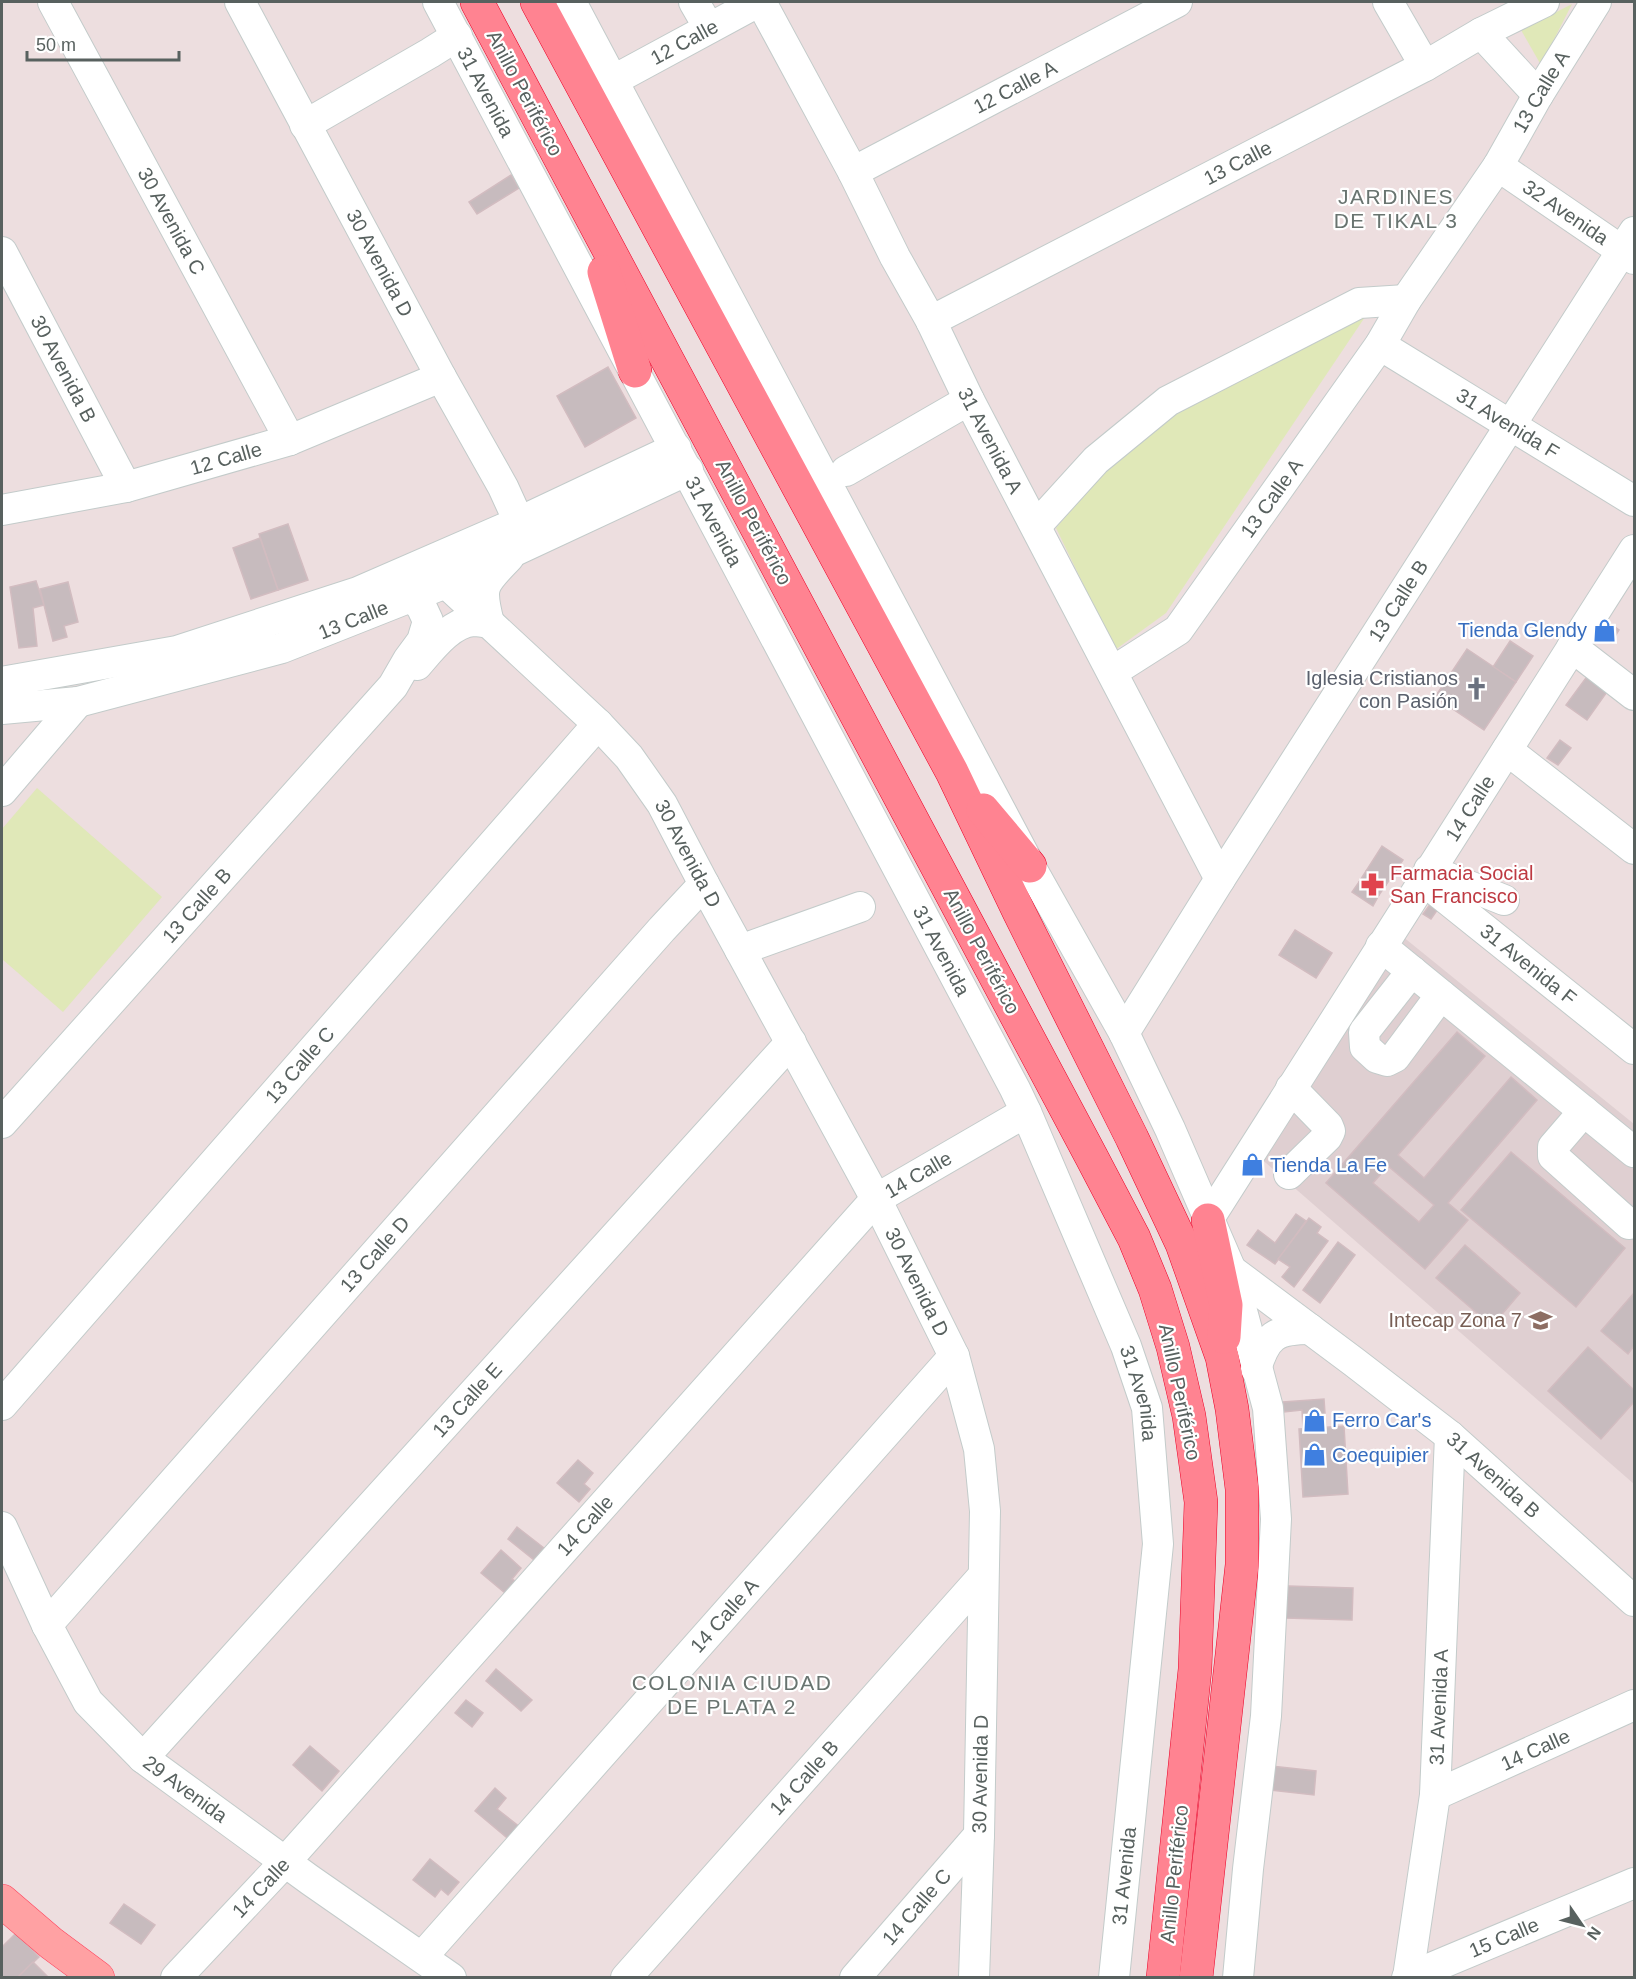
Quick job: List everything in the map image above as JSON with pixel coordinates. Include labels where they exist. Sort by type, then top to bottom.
[{"type":"highway","name":"Anillo Periférico","points":[[477,2],[1134,1238],[1155,1289],[1173,1347],[1189,1416],[1201,1502],[1195,1669],[1163,1977]]},
{"type":"highway","name":"Anillo Periférico","points":[[537,2],[952,772],[1182,1244],[1222,1357],[1232,1409],[1242,1489],[1242,1565],[1196,1977]]},
{"type":"highway","points":[[580,196],[635,371]]},
{"type":"highway","points":[[952,772],[1030,866]]},
{"type":"highway","points":[[1208,1220],[1226,1305],[1222,1357]]},
{"type":"main road","points":[[2,1901],[51,1943],[98,1977]]},
{"type":"street","name":"30 Avenida C","points":[[52,2],[290,440]]},
{"type":"street","name":"30 Avenida D","points":[[240,2],[503,488],[519,522]]},
{"type":"street","name":"31 Avenida","points":[[438,2],[1026,1112],[1126,1346],[1147,1408],[1158,1544],[1114,1977]]},
{"type":"street","points":[[571,2],[1030,866],[1124,1033],[1170,1129],[1231,1270],[1268,1408],[1276,1519],[1266,1716],[1238,1977]]},
{"type":"street","points":[[694,2],[709,28]]},
{"type":"street","name":"12 Calle","points":[[612,81],[760,2]]},
{"type":"street","name":"31 Avenida A","points":[[760,2],[853,172],[895,258],[931,321],[969,400],[1220,879]]},
{"type":"street","name":"12 Calle A","points":[[853,172],[1177,2]]},
{"type":"street","points":[[1388,2],[1425,66]]},
{"type":"street","name":"13 Calle","points":[[931,321],[1425,66],[1481,33],[1544,2]]},
{"type":"street","name":"13 Calle A","points":[[1112,672],[1178,630],[1380,345],[1406,300],[1498,166],[1538,95],[1596,2]]},
{"type":"street","points":[[1481,33],[1538,95]]},
{"type":"street","points":[[305,125],[457,36]]},
{"type":"street","name":"32 Avenida","points":[[1498,166],[1630,247]]},
{"type":"street","name":"13 Calle B","points":[[1124,1033],[1511,424],[1630,247]]},
{"type":"street","name":"30 Avenida B","points":[[5,269],[126,487]]},
{"type":"street","points":[[1036,526],[1096,460],[1168,401],[1359,303],[1406,300]]},
{"type":"street","name":"31 Avenida F","points":[[1380,345],[1635,501]]},
{"type":"street","name":"12 Calle","points":[[2,510],[126,487],[290,440],[441,377]]},
{"type":"street","points":[[846,471],[969,400]]},
{"type":"street","name":"13 Calle","points":[[2,682],[177,651],[358,592],[519,522],[682,459]]},
{"type":"street","name":"13 Calle","points":[[2,709],[78,702],[282,648],[446,583],[513,552],[682,459]]},
{"type":"street","name":"14 Calle","points":[[1208,1220],[1635,550]]},
{"type":"street","points":[[489,623],[483,598],[486,582],[513,552]]},
{"type":"street","name":"30 Avenida D","points":[[446,583],[598,724],[629,757],[663,804],[704,884],[876,1199],[954,1356],[979,1449],[985,1511],[974,1977]]},
{"type":"street","name":"13 Calle B","points":[[393,686],[422,641],[428,621],[413,596]]},
{"type":"street","name":"13 Calle B","points":[[2,1123],[393,686],[439,641],[457,627],[472,621],[489,623]]},
{"type":"street","points":[[1572,647],[1635,695]]},
{"type":"street","points":[[2,791],[78,702]]},
{"type":"street","name":"13 Calle C","points":[[2,1405],[598,724]]},
{"type":"street","points":[[1507,750],[1635,849]]},
{"type":"street","points":[[1426,875],[1504,900]]},
{"type":"street","name":"31 Avenida F","points":[[1426,875],[1635,1049]]},
{"type":"street","name":"13 Calle D","points":[[47,1625],[704,884]]},
{"type":"street","points":[[740,950],[860,907]]},
{"type":"street","points":[[1381,946],[1635,1152]]},
{"type":"street","points":[[1412,971],[1365,1032],[1363,1040],[1365,1047],[1377,1058],[1387,1061],[1395,1057],[1441,995]]},
{"type":"street","name":"13 Calle E","points":[[143,1758],[791,1042]]},
{"type":"street","points":[[1289,1174],[1327,1137],[1330,1131],[1328,1126],[1291,1088]]},
{"type":"street","points":[[1584,1111],[1553,1147],[1553,1156],[1629,1224]]},
{"type":"street","name":"14 Calle","points":[[176,1977],[285,1862],[876,1199],[1026,1112]]},
{"type":"street","name":"31 Avenida B","points":[[1231,1270],[1450,1436],[1635,1601]]},
{"type":"street","points":[[1256,1369],[1263,1348],[1271,1338],[1282,1331],[1310,1329]]},
{"type":"street","name":"14 Calle A","points":[[422,1957],[954,1356]]},
{"type":"street","name":"31 Avenida A","points":[[1407,1977],[1435,1795],[1450,1436]]},
{"type":"street","name":"29 Avenida","points":[[2,1527],[47,1625],[88,1702],[143,1758],[285,1862],[451,1977]]},
{"type":"street","name":"14 Calle B","points":[[626,1977],[982,1576]]},
{"type":"street","name":"14 Calle","points":[[1435,1795],[1635,1705]]},
{"type":"street","name":"14 Calle C","points":[[855,1977],[979,1835]]},
{"type":"street","name":"15 Calle","points":[[1407,1977],[1635,1883]]},
{"type":"shaded area","name":"Intecap Zona 7","points":[[1402,936],[1634,1124],[1634,1484],[1258,1156]]},
{"type":"green space","points":[[1572,4],[1541,65],[1521,30]]},
{"type":"green space","points":[[1365,317],[1166,613],[1115,650],[1056,528],[1106,469],[1176,411]]},
{"type":"green space","points":[[37,788],[162,897],[63,1012],[2,959],[2,829]]},
{"type":"building","points":[[511,175],[519,188],[477,214],[469,202]]},
{"type":"building","points":[[608,367],[636,418],[585,447],[557,396]]},
{"type":"building","points":[[288,524],[308,580],[278,590],[259,534]]},
{"type":"building","points":[[260,538],[278,590],[251,599],[233,548]]},
{"type":"building","points":[[36,581],[44,605],[33,608],[37,646],[19,648],[10,587]]},
{"type":"building","points":[[68,582],[78,622],[64,626],[67,637],[53,641],[40,589]]},
{"type":"building","name":"Tienda Glendy","points":[[1600,616],[1619,630],[1611,643],[1591,629]]},
{"type":"building","points":[[1510,641],[1533,656],[1516,682],[1493,667]]},
{"type":"building","name":"Iglesia Cristianos con Pasión","points":[[1467,649],[1516,682],[1484,730],[1435,697]]},
{"type":"building","points":[[1594,667],[1614,682],[1587,720],[1566,705]]},
{"type":"building","points":[[1560,740],[1571,748],[1558,765],[1547,758]]},
{"type":"building","points":[[1382,846],[1403,860],[1386,885],[1366,871]]},
{"type":"building","name":"Farmacia Social San Francisco","points":[[1366,871],[1386,885],[1379,895],[1359,882]]},
{"type":"building","points":[[1359,882],[1379,895],[1373,906],[1352,892]]},
{"type":"building","points":[[1431,903],[1438,909],[1431,919],[1423,914]]},
{"type":"building","points":[[1295,930],[1332,953],[1316,978],[1279,955]]},
{"type":"building","points":[[1457,1032],[1485,1056],[1398,1155],[1424,1178],[1511,1077],[1537,1100],[1448,1203],[1468,1220],[1425,1269],[1326,1183]],"holes":[[[1388,1166],[1434,1205],[1419,1222],[1373,1183]]]},
{"type":"building","points":[[1511,1152],[1625,1248],[1576,1307],[1461,1210]]},
{"type":"building","points":[[1296,1214],[1306,1221],[1275,1264],[1247,1245],[1258,1230],[1275,1243]]},
{"type":"building","points":[[1309,1218],[1321,1227],[1317,1233],[1328,1241],[1294,1287],[1282,1277],[1290,1267],[1278,1259]]},
{"type":"building","points":[[1338,1242],[1355,1255],[1320,1303],[1303,1290]]},
{"type":"building","points":[[1465,1245],[1520,1293],[1492,1326],[1436,1278]]},
{"type":"building","points":[[1634,1293],[1634,1346],[1628,1354],[1601,1331]]},
{"type":"building","points":[[1588,1347],[1634,1390],[1634,1402],[1601,1439],[1548,1391]]},
{"type":"building","name":"Ferro Car's","points":[[1324,1399],[1326,1428],[1303,1429],[1302,1410],[1284,1412],[1283,1402]]},
{"type":"building","points":[[1344,1426],[1348,1494],[1303,1497],[1299,1429]]},
{"type":"building","points":[[578,1460],[593,1473],[584,1484],[590,1489],[579,1502],[557,1483]]},
{"type":"building","points":[[517,1527],[544,1548],[534,1560],[508,1539]]},
{"type":"building","points":[[501,1550],[521,1568],[512,1579],[515,1581],[505,1593],[481,1573]]},
{"type":"building","points":[[1288,1586],[1353,1588],[1352,1620],[1286,1618]]},
{"type":"building","points":[[496,1669],[532,1700],[521,1711],[486,1681]]},
{"type":"building","points":[[466,1700],[483,1713],[472,1727],[455,1713]]},
{"type":"building","points":[[310,1746],[339,1771],[322,1791],[293,1765]]},
{"type":"building","points":[[1271,1766],[1316,1771],[1314,1795],[1269,1790]]},
{"type":"building","points":[[495,1788],[506,1798],[497,1809],[521,1828],[511,1841],[475,1811]]},
{"type":"building","points":[[430,1859],[459,1882],[448,1895],[441,1889],[435,1897],[413,1880]]},
{"type":"building","points":[[124,1904],[155,1925],[141,1944],[110,1923]]},
{"type":"building","points":[[16,1933],[39,1957],[17,1978],[2,1978],[2,1947]]},
{"type":"building","points":[[33,1962],[49,1978],[17,1978]]},
{"type":"place","name":"Tienda Glendy","points":[[1605,630]]},
{"type":"place","name":"Iglesia Cristianos con Pasión","points":[[1476,689]]},
{"type":"place","name":"Farmacia Social San Francisco","points":[[1372,884]]},
{"type":"place","name":"Tienda La Fe","points":[[1252,1165]]},
{"type":"place","name":"Intecap Zona 7","points":[[1540,1320]]},
{"type":"place","name":"Ferro Car's","points":[[1314,1420]]},
{"type":"place","name":"Coequipier","points":[[1314,1455]]},
{"type":"district","name":"JARDINES DE TIKAL 3","points":[[1396,209]]},
{"type":"district","name":"COLONIA CIUDAD DE PLATA 2","points":[[732,1695]]}]
